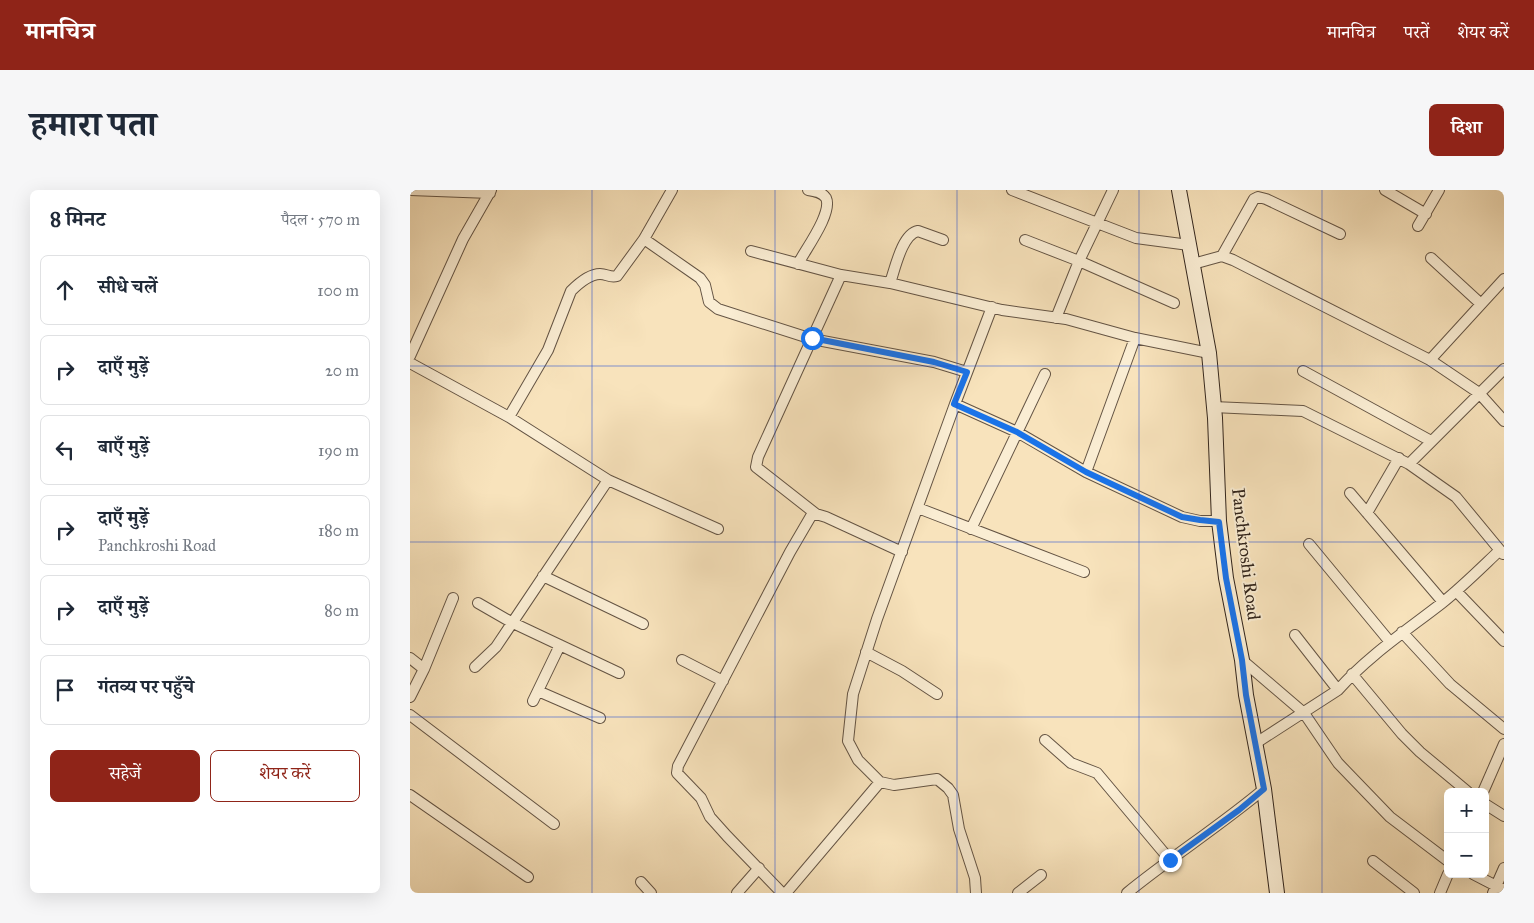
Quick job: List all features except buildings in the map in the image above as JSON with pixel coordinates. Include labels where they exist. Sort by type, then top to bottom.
[{"type":"street","points":[[410,190],[491,191],[463,239],[411,350]]},
{"type":"street","points":[[509,417],[548,350],[571,291],[576,285],[590,276],[599,274],[612,277],[617,276],[644,239],[672,190]]},
{"type":"street","points":[[798,264],[824,217],[828,206],[826,198],[818,192],[808,190]]},
{"type":"street","points":[[1012,190],[1136,238],[1188,245]]},
{"type":"street","points":[[1056,318],[1079,261],[1113,190]]},
{"type":"street","name":"Panchkroshi Road","points":[[1179,190],[1209,353],[1215,418],[1219,522],[1226,578],[1264,789],[1277,893]]},
{"type":"street","points":[[1385,190],[1426,214]]},
{"type":"street","points":[[1418,226],[1439,190]]},
{"type":"street","points":[[1222,256],[1254,199],[1258,197],[1340,234]]},
{"type":"street","points":[[890,283],[904,243],[914,232],[918,231],[943,240]]},
{"type":"street","points":[[644,239],[700,278],[705,285],[709,302],[713,306],[812,338],[934,362],[967,372]]},
{"type":"street","points":[[1024,240],[1079,261],[1174,303]]},
{"type":"street","points":[[751,251],[841,275],[890,283],[992,307],[1056,318],[1135,338],[1209,353]]},
{"type":"street","points":[[1193,264],[1222,256],[1241,264],[1430,360],[1479,393],[1504,421]]},
{"type":"street","points":[[1431,258],[1481,304]]},
{"type":"street","points":[[841,275],[758,456],[756,468],[816,514],[902,552]]},
{"type":"street","points":[[1430,360],[1504,279]]},
{"type":"street","points":[[976,893],[975,878],[959,830],[953,795],[948,788],[937,779],[894,785],[880,782],[858,760],[848,741],[853,694],[866,652],[954,404],[992,307]]},
{"type":"street","points":[[1086,472],[1135,338]]},
{"type":"street","points":[[410,363],[509,417],[608,480],[718,529]]},
{"type":"street","points":[[1409,464],[1504,369]]},
{"type":"street","points":[[1303,371],[1431,441]]},
{"type":"street","points":[[970,529],[1045,374]]},
{"type":"street","points":[[954,404],[1017,432],[1086,472],[1182,517],[1219,522]]},
{"type":"street","points":[[1213,407],[1303,411],[1399,458],[1456,497],[1502,553],[1443,602],[1390,642],[1352,674],[1338,690],[1256,743]]},
{"type":"street","points":[[1367,513],[1399,458]]},
{"type":"street","points":[[475,667],[496,647],[608,480]]},
{"type":"street","points":[[1350,493],[1443,602]]},
{"type":"street","points":[[918,508],[1084,572]]},
{"type":"street","points":[[782,893],[710,817],[701,798],[677,773],[678,766],[798,536],[807,520],[816,514]]},
{"type":"street","points":[[1309,544],[1390,642]]},
{"type":"street","points":[[543,576],[643,624]]},
{"type":"street","points":[[1456,591],[1504,641]]},
{"type":"street","points":[[410,698],[453,598]]},
{"type":"street","points":[[478,603],[511,622],[619,673]]},
{"type":"street","points":[[1402,632],[1450,684],[1504,728]]},
{"type":"street","points":[[1295,634],[1338,690]]},
{"type":"street","points":[[533,701],[560,645]]},
{"type":"street","points":[[866,652],[902,671],[938,694]]},
{"type":"street","points":[[410,658],[424,668]]},
{"type":"street","points":[[682,660],[723,681]]},
{"type":"street","points":[[1242,660],[1304,713],[1338,763],[1383,810],[1444,858]]},
{"type":"street","points":[[1352,674],[1402,734],[1420,752],[1463,788]]},
{"type":"street","points":[[538,691],[600,718]]},
{"type":"street","points":[[410,715],[554,824]]},
{"type":"street","points":[[1045,740],[1071,763],[1097,773],[1170,860]]},
{"type":"street","points":[[1485,788],[1503,749]]},
{"type":"street","points":[[786,893],[880,782]]},
{"type":"street","points":[[1127,893],[1239,810],[1264,789]]},
{"type":"street","points":[[410,795],[528,877]]},
{"type":"street","points":[[1489,807],[1504,816]]},
{"type":"street","points":[[1373,861],[1414,893]]},
{"type":"street","points":[[737,893],[758,868]]},
{"type":"street","points":[[1479,878],[1497,889],[1504,868]]},
{"type":"street","points":[[1018,893],[1042,875]]},
{"type":"street","points":[[1440,893],[1446,878]]},
{"type":"street","points":[[641,882],[651,893]]},
{"type":"route","points":[[812,338],[934,362],[967,372],[954,404],[1017,432],[1086,472],[1182,517],[1219,522],[1226,578],[1264,789],[1239,810],[1170,860]]}]
